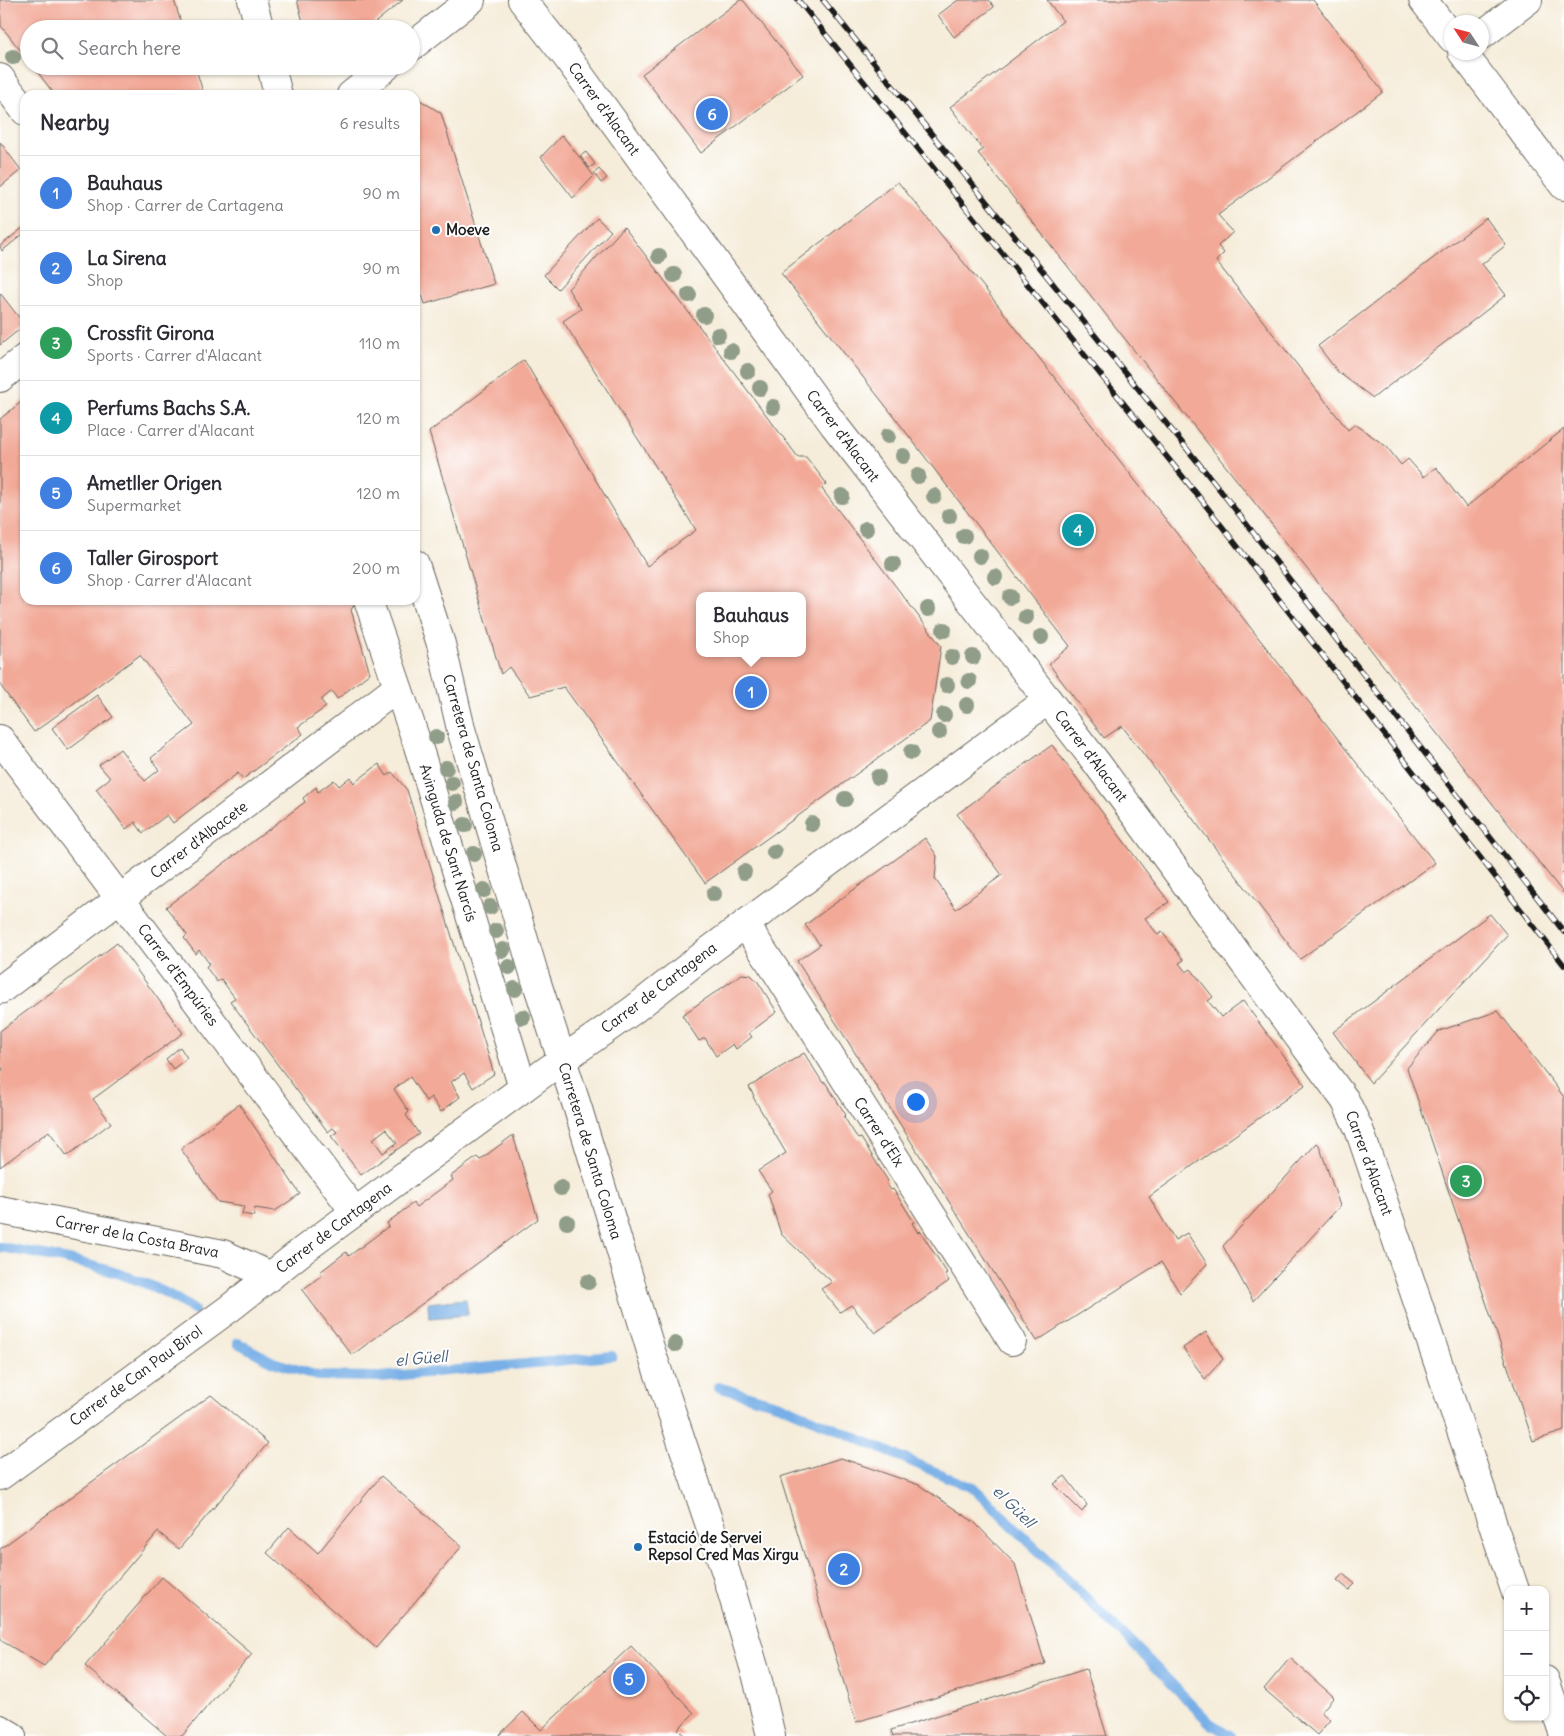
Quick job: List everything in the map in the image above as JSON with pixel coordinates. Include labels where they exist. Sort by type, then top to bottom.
[{"type":"street","points":[[252,0],[258,20]]},
{"type":"street","points":[[420,40],[471,0]]},
{"type":"street","name":"Carrer d'Alacant","points":[[522,0],[566,56],[834,425],[1096,762],[1345,1100],[1359,1129],[1514,1586]]},
{"type":"street","points":[[1423,0],[1444,28]]},
{"type":"street","points":[[1489,30],[1528,0]]},
{"type":"street","points":[[1468,60],[1564,186]]},
{"type":"street","points":[[273,75],[277,90]]},
{"type":"street","points":[[357,90],[376,75]]},
{"type":"street","points":[[0,78],[20,104]]},
{"type":"street","points":[[0,378],[20,362]]},
{"type":"street","name":"Carretera de Santa Coloma","points":[[420,579],[441,644],[461,729],[536,980],[651,1351],[726,1573],[757,1677],[771,1736]]},
{"type":"street","name":"Avinguda de Sant Narcís","points":[[370,605],[424,765],[523,1088]]},
{"type":"street","points":[[410,605],[441,644]]},
{"type":"street","name":"Carrer d'Albacete","points":[[0,990],[397,688]]},
{"type":"street","name":"Carrer de Cartagena","points":[[271,1276],[562,1059],[632,1011],[745,924],[1048,700]]},
{"type":"street","name":"Carrer d'Empúries","points":[[0,739],[355,1212]]},
{"type":"street","name":"Carrer d'Elx","points":[[745,924],[1012,1341]]},
{"type":"street","name":"Carrer de la Costa Brava","points":[[0,1210],[223,1254],[271,1276]]},
{"type":"street","name":"Carrer de Can Pau Birol","points":[[0,1476],[271,1276]]},
{"type":"street","points":[[1549,1692],[1564,1735]]},
{"type":"street","points":[[0,1729],[12,1736]]},
{"type":"water","points":[[466,1299],[468,1315],[429,1318],[428,1303]]},
{"type":"building","points":[[0,0],[174,0],[180,20],[20,20],[20,50],[1,26]]},
{"type":"building","points":[[297,0],[403,0],[378,20],[303,20]]},
{"type":"building","points":[[740,0],[743,0],[803,75],[701,153],[642,74]]},
{"type":"building","points":[[958,0],[989,0],[994,7],[954,37],[938,15]]},
{"type":"building","points":[[1047,0],[1313,0],[1383,92],[1218,215],[1233,232],[1218,246],[1224,253],[1216,261],[1348,430],[1355,424],[1387,447],[1401,465],[1408,459],[1424,477],[1436,467],[1466,507],[1564,429],[1564,871],[1562,873],[1564,875],[1564,894],[978,153],[983,150],[950,107],[1063,21]]},
{"type":"building","points":[[40,75],[198,75],[202,90],[51,90]]},
{"type":"building","points":[[420,100],[441,113],[494,284],[425,304],[420,289]]},
{"type":"building","points":[[562,135],[594,176],[573,198],[541,157]]},
{"type":"building","points":[[0,142],[20,171],[0,187]]},
{"type":"building","points":[[586,152],[595,164],[589,168],[580,156]]},
{"type":"building","points":[[599,169],[607,178],[601,183],[594,173]]},
{"type":"building","points":[[898,182],[982,285],[1435,863],[1300,959],[1122,726],[1104,738],[1049,664],[1070,646],[781,273]]},
{"type":"building","points":[[597,218],[611,231],[558,289],[544,275]]},
{"type":"building","points":[[1486,218],[1506,245],[1482,264],[1506,295],[1373,398],[1338,372],[1318,346]]},
{"type":"building","points":[[624,227],[798,457],[806,457],[827,484],[822,489],[941,646],[930,721],[705,883],[564,687],[530,696],[509,667],[501,674],[429,432],[524,360],[647,566],[696,530],[563,321],[581,309],[568,289]]},
{"type":"building","points":[[20,230],[20,236],[2,251],[0,246]]},
{"type":"building","points":[[0,293],[20,319],[20,329],[0,345]]},
{"type":"building","points":[[20,403],[20,605],[354,605],[351,610],[370,673],[337,699],[332,691],[321,700],[326,707],[298,727],[303,734],[243,779],[238,773],[173,823],[167,815],[143,833],[135,822],[126,829],[96,789],[110,778],[99,765],[120,749],[145,781],[159,770],[151,758],[194,725],[140,655],[34,732],[0,685],[0,419]]},
{"type":"building","points":[[97,695],[113,717],[68,750],[52,728]]},
{"type":"building","points":[[1052,745],[1169,902],[1145,918],[1158,935],[1162,932],[1184,960],[1179,963],[1186,972],[1191,969],[1213,997],[1208,1001],[1221,1017],[1243,1001],[1305,1085],[1149,1197],[1175,1240],[1187,1233],[1207,1264],[1180,1293],[1161,1262],[1037,1341],[797,961],[820,945],[805,925],[925,838],[937,856],[935,879],[956,909],[1002,875],[957,814]]},
{"type":"building","points":[[379,764],[387,776],[392,772],[407,790],[494,1074],[473,1088],[464,1073],[451,1082],[460,1097],[441,1112],[431,1097],[426,1101],[410,1077],[394,1089],[409,1112],[406,1115],[419,1134],[361,1175],[331,1136],[337,1132],[333,1128],[328,1132],[230,1001],[235,998],[221,979],[217,982],[206,967],[209,963],[199,950],[196,954],[184,938],[187,935],[166,907],[305,802],[303,798],[316,787],[318,792],[334,780],[339,786],[350,777],[354,783]],"holes":[[[386,1129],[397,1143],[383,1153],[373,1139]]]},
{"type":"building","points":[[1490,914],[1507,935],[1371,1083],[1333,1032]]},
{"type":"building","points":[[117,943],[183,1033],[93,1099],[111,1123],[67,1156],[49,1131],[0,1167],[0,1074],[3,1069],[0,1065],[0,1031]]},
{"type":"building","points":[[742,974],[751,975],[758,982],[777,1012],[749,1033],[752,1037],[736,1049],[733,1044],[716,1056],[705,1038],[699,1041],[682,1015]]},
{"type":"building","points":[[1498,1011],[1564,1097],[1564,1431],[1533,1441],[1407,1068],[1439,1031]]},
{"type":"building","points":[[180,1047],[187,1058],[173,1069],[166,1059]]},
{"type":"building","points":[[804,1053],[846,1115],[844,1117],[858,1139],[861,1138],[888,1181],[886,1183],[891,1190],[893,1189],[914,1222],[912,1223],[918,1233],[920,1231],[947,1273],[945,1274],[949,1281],[875,1333],[851,1305],[840,1312],[821,1289],[832,1282],[781,1234],[768,1194],[772,1191],[758,1171],[786,1153],[749,1087]]},
{"type":"building","points":[[239,1104],[300,1194],[275,1211],[255,1208],[254,1216],[242,1214],[244,1206],[218,1202],[181,1149]]},
{"type":"building","points":[[513,1135],[538,1219],[352,1355],[302,1290],[322,1275],[320,1272],[346,1252],[349,1256],[389,1226],[387,1223],[413,1203],[416,1207],[453,1180],[451,1176],[477,1157],[480,1160]]},
{"type":"building","points":[[1317,1143],[1340,1206],[1253,1301],[1223,1246]]},
{"type":"building","points":[[1206,1332],[1223,1359],[1205,1379],[1183,1348]]},
{"type":"building","points":[[211,1395],[268,1443],[179,1549],[158,1532],[44,1666],[0,1640],[0,1549]]},
{"type":"building","points":[[841,1458],[919,1485],[974,1522],[1015,1564],[1045,1664],[856,1722],[780,1477]]},
{"type":"building","points":[[381,1476],[462,1546],[376,1648],[267,1553],[289,1527],[318,1553]]},
{"type":"building","points":[[1065,1476],[1087,1505],[1082,1512],[1054,1484]]},
{"type":"building","points":[[1343,1574],[1355,1584],[1349,1590],[1337,1580]]},
{"type":"building","points":[[162,1577],[252,1654],[182,1736],[167,1736],[85,1666]]},
{"type":"building","points":[[631,1646],[694,1713],[678,1729],[685,1736],[498,1736],[523,1712],[541,1730]]},
{"type":"building","points":[[1290,1658],[1334,1697],[1321,1712],[1330,1720],[1317,1735],[1264,1689]]},
{"type":"building","points":[[1086,1669],[1107,1736],[893,1736],[891,1730]]},
{"type":"waterway","name":"el Güell","points":[[0,1247],[62,1259],[123,1275],[166,1293],[194,1310]]},
{"type":"waterway","name":"el Güell","points":[[238,1343],[273,1362],[318,1376],[380,1377],[612,1356]]},
{"type":"waterway","name":"el Güell","points":[[718,1387],[780,1405],[975,1489],[1122,1633],[1210,1723],[1231,1736]]},
{"type":"railway","points":[[798,0],[1196,493],[1564,965]]},
{"type":"railway","points":[[823,0],[1213,481],[1564,932]]},
{"type":"place","name":"Taller Girosport","points":[[712,114]]},
{"type":"place","name":"Moeve","points":[[436,230]]},
{"type":"place","name":"Perfums Bachs S.A.","points":[[1078,530]]},
{"type":"place","name":"Bauhaus","points":[[751,692]]},
{"type":"place","name":"Crossfit Girona","points":[[1466,1181]]},
{"type":"place","name":"Estació de Servei Repsol Cred Mas Xirgu","points":[[638,1547]]},
{"type":"place","name":"La Sirena","points":[[844,1569]]},
{"type":"place","name":"Ametller Origen","points":[[629,1679]]}]
